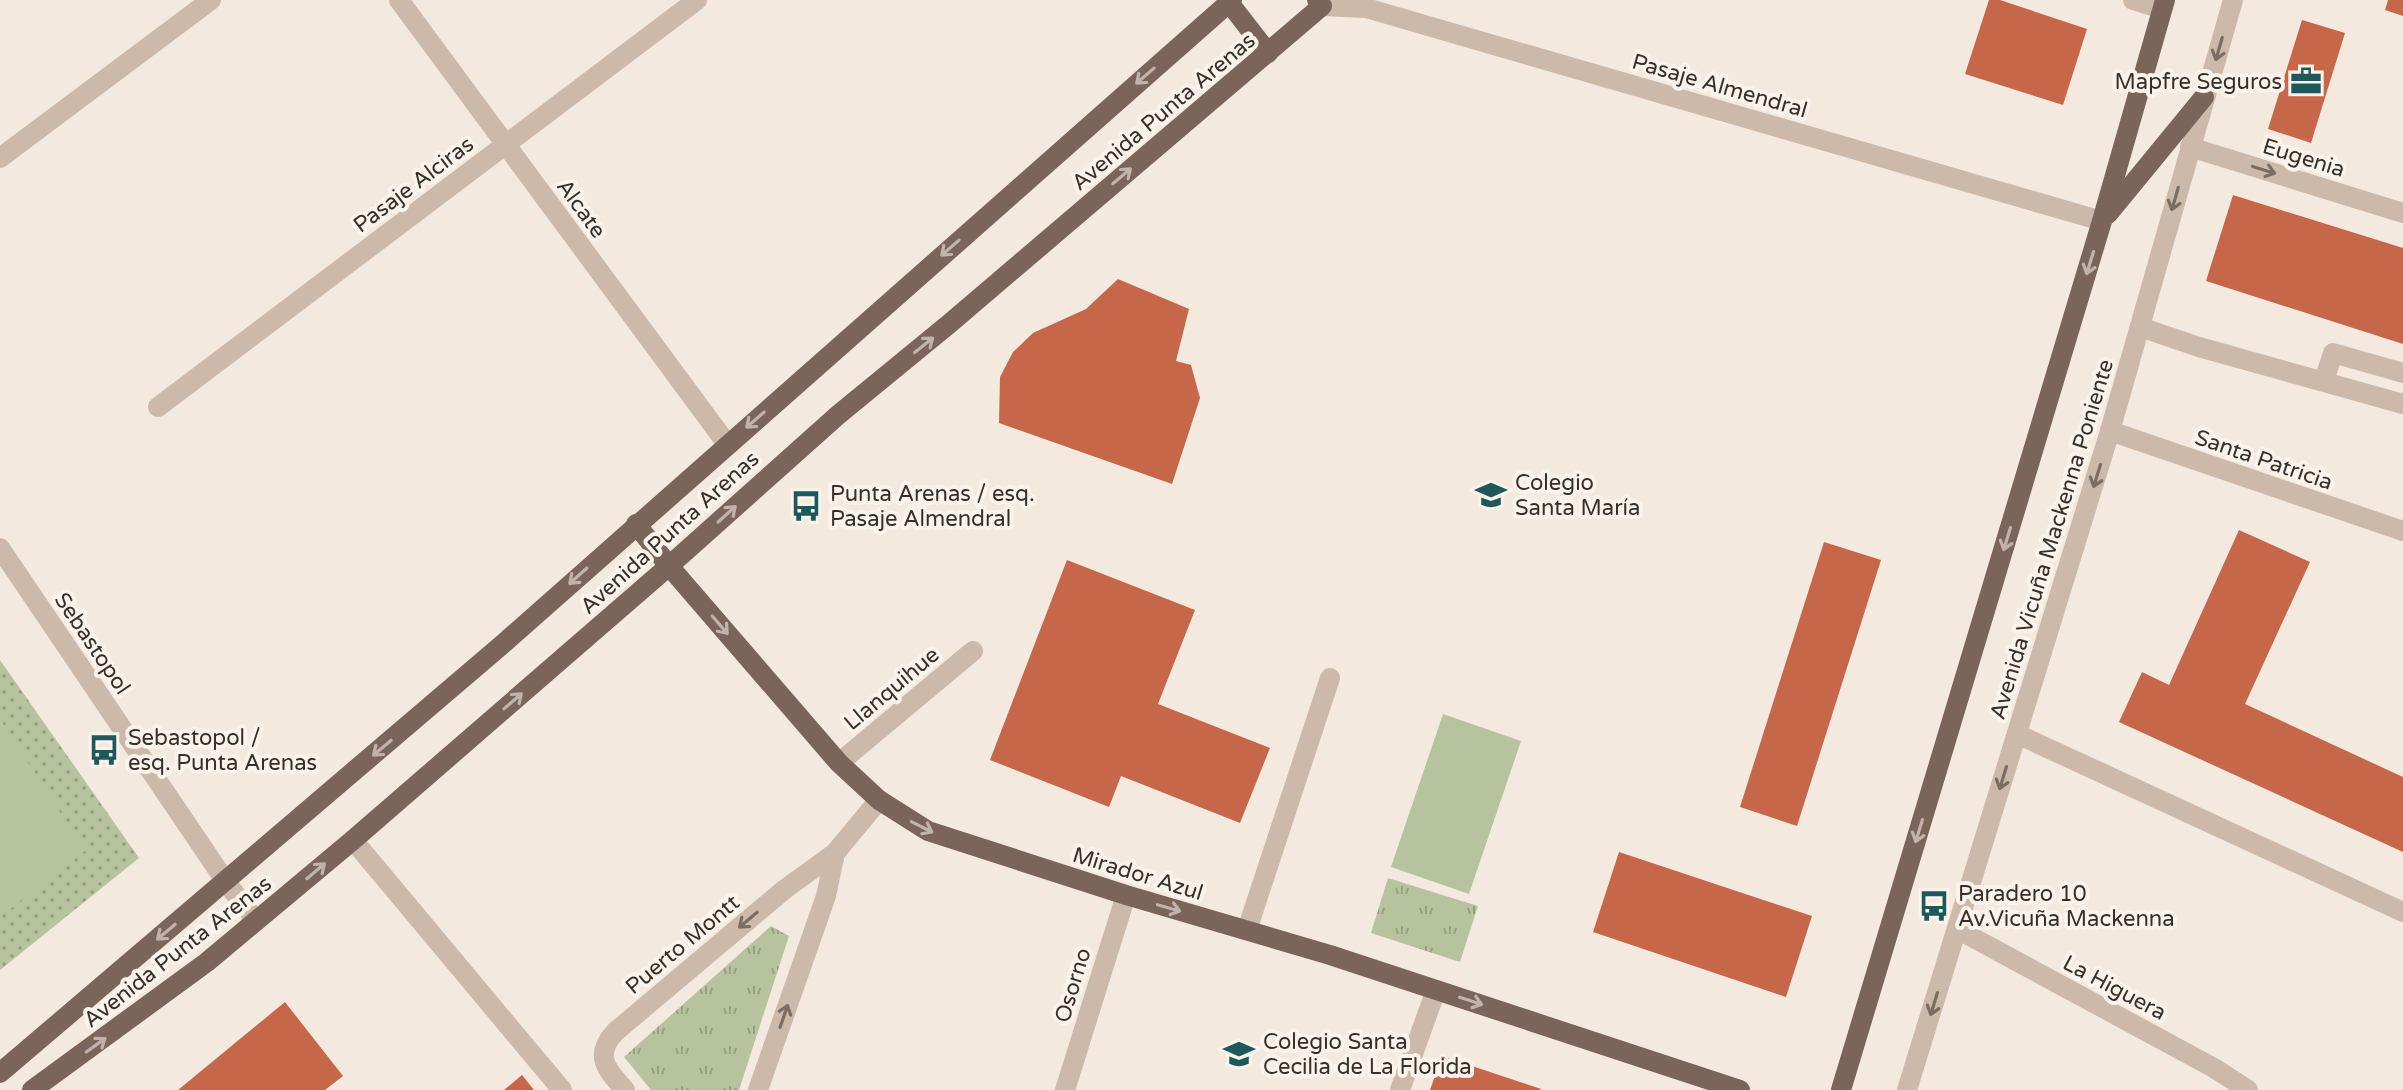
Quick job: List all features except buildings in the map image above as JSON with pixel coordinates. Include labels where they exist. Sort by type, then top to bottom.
[{"type":"main road","points":[[1229,1],[1268,53]]},
{"type":"main road","name":"Avenida Punta Arenas","points":[[0,1073],[468,674],[1229,1]]},
{"type":"main road","name":"Avenida Punta Arenas","points":[[32,1090],[138,1015],[353,840],[838,415],[1268,53],[1323,2]]},
{"type":"main road","name":"Avenida Vicuña Mackenna Poniente","points":[[1841,1090],[2102,221],[2163,4]]},
{"type":"main road","points":[[2102,221],[2204,97]]},
{"type":"main road","name":"Mirador Azul","points":[[636,524],[839,763],[879,800],[928,831],[1436,990],[1740,1090]]},
{"type":"street","points":[[0,158],[211,0]]},
{"type":"street","name":"Alcate","points":[[399,0],[727,444]]},
{"type":"street","name":"Pasaje Alciras","points":[[158,407],[697,0]]},
{"type":"street","points":[[2133,0],[2163,4]]},
{"type":"street","name":"Avenida Vicuña Mackenna Poniente","points":[[1907,1090],[2110,431],[2233,0]]},
{"type":"street","name":"Pasaje Almendral","points":[[1323,2],[1366,8],[2102,221]]},
{"type":"street","name":"Eugenia","points":[[2190,147],[2403,213]]},
{"type":"street","points":[[2140,327],[2199,347],[2403,404]]},
{"type":"street","points":[[2324,381],[2333,353],[2403,373]]},
{"type":"street","name":"Santa Patricia","points":[[2110,431],[2403,531]]},
{"type":"street","name":"Sebastopol","points":[[0,548],[226,882],[256,921]]},
{"type":"street","name":"Llanquihue","points":[[839,763],[973,651]]},
{"type":"street","points":[[1247,930],[1330,678]]},
{"type":"street","points":[[2017,734],[2403,912]]},
{"type":"street","name":"Puerto Montt","points":[[625,1090],[604,1064],[603,1052],[607,1041],[785,889],[835,853],[879,800]]},
{"type":"street","points":[[353,840],[562,1090]]},
{"type":"street","name":"Puerto Montt","points":[[758,1090],[826,896],[835,853]]},
{"type":"street","name":"Osorno","points":[[1065,1090],[1126,895]]},
{"type":"street","name":"La Higuera","points":[[1957,929],[2214,1068],[2248,1090]]},
{"type":"street","points":[[1400,1090],[1436,990]]},
{"type":"green space","points":[[0,660],[139,858],[0,970]]},
{"type":"green space","points":[[1443,714],[1521,741],[1469,894],[1391,867]]},
{"type":"green space","points":[[0,719],[85,851],[0,917]]},
{"type":"green space","points":[[1388,878],[1478,906],[1460,962],[1371,933]]},
{"type":"green space","points":[[771,926],[789,936],[739,1090],[651,1090],[624,1057]]},
{"type":"place","name":"Mapfre Seguros","points":[[2306,81]]},
{"type":"place","name":"Colegio Santa María","points":[[1491,495]]},
{"type":"place","name":"Punta Arenas / esq. Pasaje Almendral","points":[[806,506]]},
{"type":"place","name":"Sebastopol / esq. Punta Arenas","points":[[104,750]]},
{"type":"place","name":"Paradero 10 Av.Vicuña Mackenna","points":[[1934,906]]},
{"type":"place","name":"Colegio Santa Cecilia de La Florida","points":[[1239,1054]]}]
